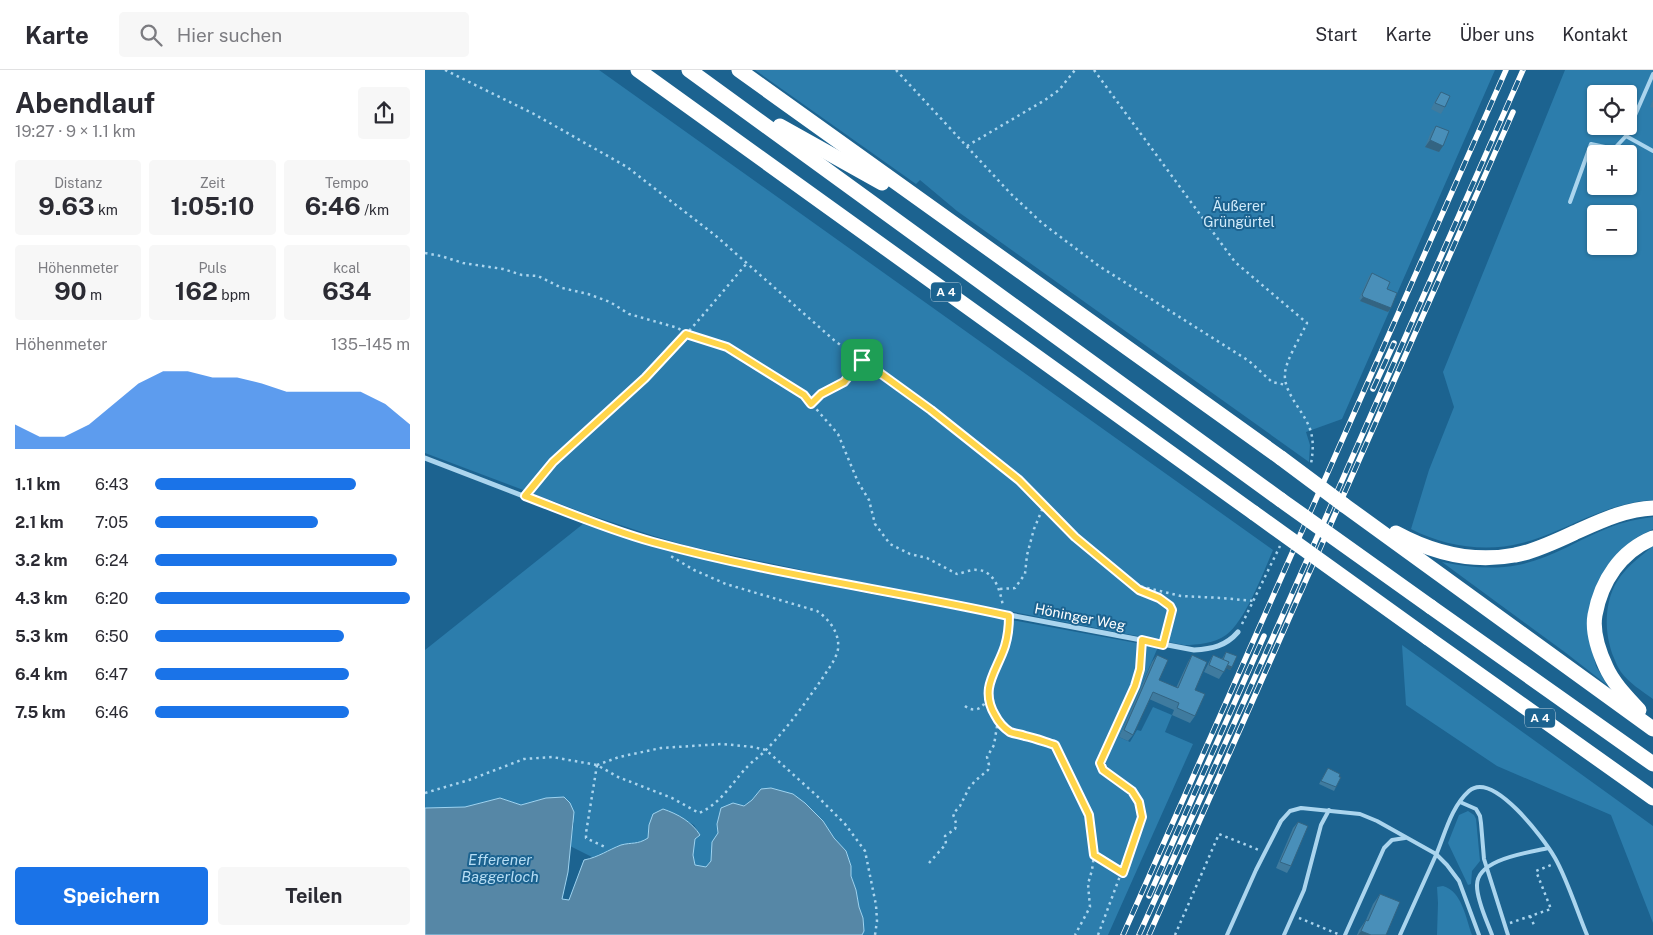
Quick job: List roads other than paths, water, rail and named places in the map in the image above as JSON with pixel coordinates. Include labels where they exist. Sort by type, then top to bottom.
[{"type":"highway","name":"A 4","points":[[638,70],[1653,798]]},
{"type":"highway","name":"A 4","points":[[689,70],[1281,500],[1653,764]]},
{"type":"highway","points":[[739,70],[1653,727]]},
{"type":"highway","points":[[720,92],[949,220]]},
{"type":"highway","points":[[1345,505],[1405,538],[1434,551],[1475,558],[1516,555],[1559,540],[1609,518],[1653,508]]},
{"type":"highway","points":[[1653,538],[1642,543],[1621,560],[1604,584],[1595,616],[1596,639],[1606,669],[1622,692],[1653,727]]},
{"type":"street","name":"Höninger Weg","points":[[425,458],[588,520],[652,542],[783,572],[1195,650],[1205,650],[1224,644],[1238,632]]},
{"type":"lane","points":[[1570,202],[1591,144],[1614,149],[1626,136],[1653,74]]},
{"type":"lane","points":[[1626,136],[1653,151]]},
{"type":"lane","points":[[1400,935],[1450,819],[1460,802],[1474,788],[1482,786],[1493,790],[1506,799],[1548,848],[1557,863],[1587,935]]},
{"type":"lane","points":[[1460,802],[1476,809],[1479,816],[1484,859],[1508,935]]},
{"type":"lane","points":[[1227,935],[1281,821],[1289,811],[1301,808],[1360,814],[1377,821],[1436,854],[1447,865],[1459,882],[1479,935]]},
{"type":"lane","points":[[1284,935],[1304,890],[1321,824],[1329,810]]},
{"type":"lane","points":[[1345,935],[1384,848],[1392,840],[1408,838]]},
{"type":"lane","points":[[1492,935],[1477,890],[1477,878],[1487,866],[1548,848]]},
{"type":"water","name":"Efferener Baggerloch","points":[[771,788],[793,794],[805,803],[823,821],[834,838],[846,851],[863,918],[864,931],[862,935],[425,935],[425,808],[465,807],[500,798],[521,805],[546,798],[564,797],[570,803],[574,812],[568,872],[562,899],[569,900],[584,860],[621,845],[648,838],[649,825],[653,814],[663,809],[684,819],[697,830],[700,835],[695,839],[693,855],[695,865],[706,867],[711,861],[712,842],[718,833],[717,824],[721,808],[733,803],[744,806],[761,789]]},
{"type":"railway","points":[[1123,935],[1506,70]]},
{"type":"railway","points":[[1139,935],[1277,628],[1523,70]]},
{"type":"railway","points":[[1149,935],[1513,112]]},
{"type":"railway","points":[[1373,389],[1394,343]]},
{"type":"railway","points":[[1149,896],[1264,636]]},
{"type":"park label","name":"Äußerer Grüngürtel","points":[[1239,214]]}]
